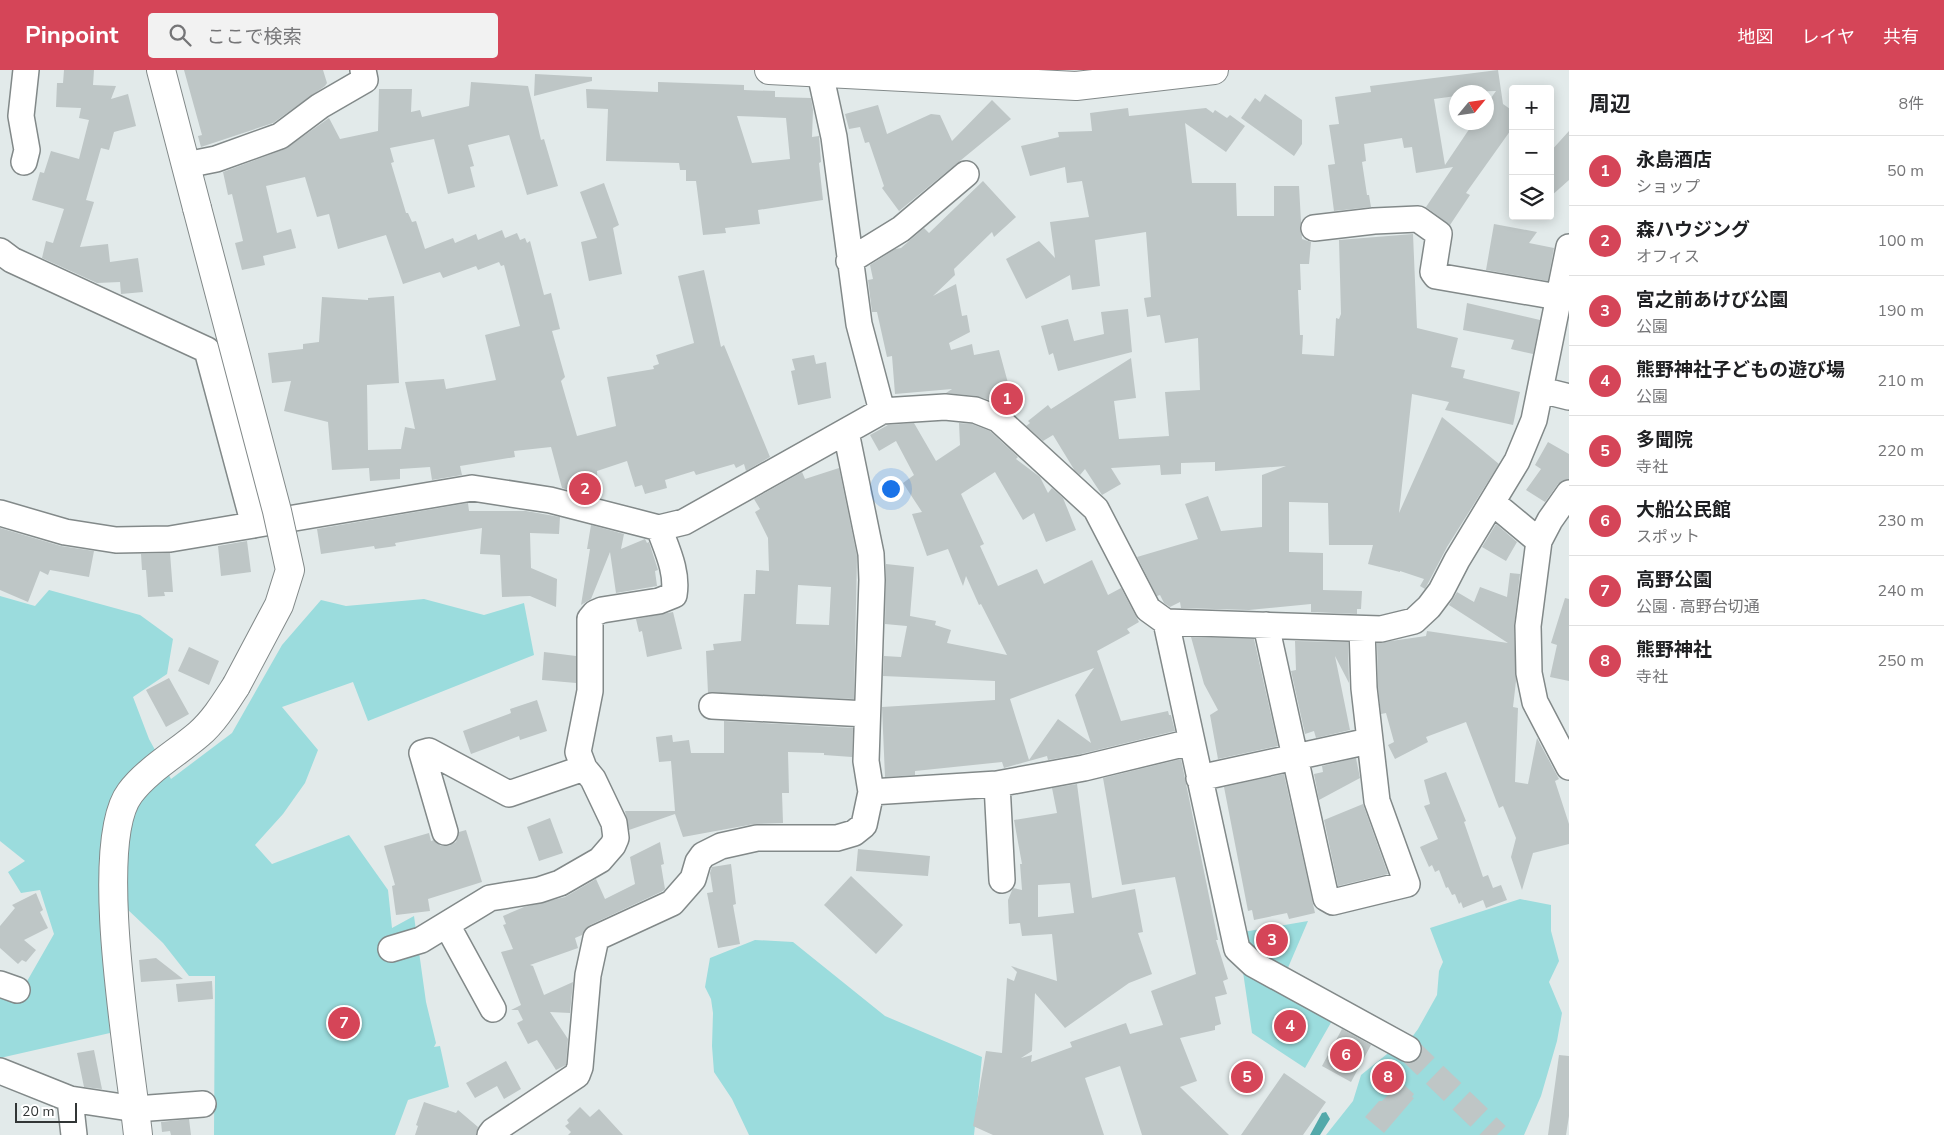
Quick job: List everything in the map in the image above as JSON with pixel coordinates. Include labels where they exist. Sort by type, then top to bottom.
[{"type":"street","points":[[24,162],[27,150],[21,116],[26,70]]},
{"type":"street","points":[[137,1122],[115,941],[114,847],[119,816],[129,794],[201,733],[236,686],[279,605],[290,570],[278,511],[161,70]]},
{"type":"street","points":[[186,165],[216,159],[280,136],[320,106],[365,80],[363,70]]},
{"type":"street","points":[[769,70],[820,71],[1076,86],[1214,70]]},
{"type":"street","points":[[820,71],[834,137],[849,262],[859,324],[882,412]]},
{"type":"street","points":[[849,262],[901,229],[966,174]]},
{"type":"street","points":[[1314,228],[1374,221],[1418,219],[1439,234],[1433,272],[1436,276],[1558,296]]},
{"type":"street","points":[[0,513],[65,532],[116,540],[170,538],[472,488],[550,500],[659,528],[684,522],[882,412],[945,407],[975,410],[998,420],[1096,509],[1148,609],[1166,622],[1362,629],[1388,628],[1414,621],[1429,607],[1441,591],[1517,461],[1534,420],[1569,248]]},
{"type":"street","points":[[0,251],[20,264],[207,350],[254,525]]},
{"type":"street","points":[[1541,390],[1569,397]]},
{"type":"street","points":[[490,1135],[493,1131],[577,1075],[580,1067],[588,975],[596,938],[672,903],[693,879],[698,862],[703,855],[721,846],[758,838],[836,838],[854,833],[864,825],[871,792],[866,761],[872,580],[871,554],[846,432]]},
{"type":"street","points":[[1569,494],[1550,520],[1539,541],[1528,626],[1528,673],[1535,702],[1553,741],[1569,767]]},
{"type":"street","points":[[1492,502],[1539,541]]},
{"type":"street","points":[[391,949],[422,940],[490,898],[539,890],[560,883],[600,860],[613,845],[616,830],[593,779],[584,768],[578,752],[590,691],[590,619],[595,613],[602,610],[659,601],[674,595],[676,583],[674,572],[659,528]]},
{"type":"street","points":[[1166,622],[1237,949],[1253,964],[1408,1049]]},
{"type":"street","points":[[1266,625],[1326,898],[1333,902],[1407,884],[1377,801],[1368,741],[1362,629]]},
{"type":"street","points":[[712,706],[867,714]]},
{"type":"street","points":[[1199,778],[1368,741]]},
{"type":"street","points":[[871,792],[997,784],[1084,768],[1191,742]]},
{"type":"street","points":[[445,832],[422,753],[429,751],[509,794],[584,768]]},
{"type":"street","points":[[997,784],[1002,880]]},
{"type":"street","points":[[447,925],[493,1009]]},
{"type":"street","points":[[0,1071],[70,1099],[137,1122],[203,1104]]},
{"type":"street","points":[[70,1099],[74,1135]]},
{"type":"shaded area","points":[[49,590],[140,615],[173,639],[167,674],[133,697],[149,739],[171,779],[232,733],[282,645],[321,600],[346,606],[424,599],[484,615],[524,603],[534,655],[368,721],[353,682],[282,707],[318,750],[305,783],[283,814],[255,845],[272,864],[349,835],[388,890],[392,928],[414,916],[426,1002],[436,1043],[434,1047],[440,1046],[449,1087],[408,1100],[395,1135],[214,1135],[215,976],[189,976],[163,943],[126,908],[103,916],[110,1033],[0,1058],[0,991],[18,997],[54,934],[40,890],[21,893],[8,872],[25,861],[0,841],[0,596],[35,606]]},
{"type":"shaded area","points":[[1520,899],[1551,905],[1551,931],[1559,961],[1549,982],[1562,1013],[1557,1041],[1541,1096],[1524,1135],[1326,1135],[1353,1101],[1361,1075],[1392,1050],[1409,1041],[1437,995],[1439,971],[1443,962],[1430,928]]},
{"type":"shaded area","points":[[1308,921],[1287,970],[1246,948],[1243,932]]},
{"type":"shaded area","points":[[755,940],[793,942],[885,1016],[982,1057],[974,1135],[749,1135],[732,1099],[714,1072],[712,1046],[713,1013],[711,999],[705,987],[710,958]]},
{"type":"shaded area","points":[[1243,972],[1333,1019],[1305,1068],[1252,1033]]},
{"type":"shaded area","points":[[1326,1112],[1330,1119],[1320,1135],[1310,1135],[1322,1113]]},
{"type":"building","points":[[64,70],[94,70],[93,85],[116,86],[111,99],[128,94],[136,126],[114,132],[109,150],[101,148],[86,200],[94,202],[80,247],[108,244],[110,262],[138,258],[143,292],[121,294],[120,282],[97,283],[42,258],[46,241],[53,243],[64,209],[32,200],[40,172],[44,173],[51,151],[79,159],[89,120],[79,118],[81,108],[56,107],[57,83],[63,83]]},
{"type":"building","points":[[184,70],[323,70],[327,83],[273,123],[201,147],[198,136],[202,135]]},
{"type":"building","points":[[1498,70],[1503,104],[1509,108],[1509,133],[1466,193],[1470,195],[1450,225],[1426,207],[1453,167],[1416,173],[1412,147],[1404,148],[1402,138],[1364,144],[1366,161],[1362,162],[1367,195],[1369,195],[1371,207],[1334,211],[1328,165],[1335,164],[1329,125],[1339,124],[1335,97],[1371,92],[1370,86]]},
{"type":"building","points":[[535,74],[592,77],[592,81],[534,96]]},
{"type":"building","points":[[471,82],[528,86],[541,140],[544,139],[558,186],[527,195],[509,135],[468,145],[474,166],[470,167],[475,187],[448,194],[434,139],[390,148],[394,162],[391,163],[406,213],[408,213],[412,222],[416,221],[425,249],[453,238],[455,243],[476,234],[478,240],[502,230],[505,238],[517,233],[520,240],[525,238],[527,243],[530,241],[544,295],[551,293],[560,329],[552,331],[565,377],[561,381],[577,436],[616,426],[607,377],[654,369],[653,366],[659,364],[656,355],[694,343],[678,276],[704,270],[721,347],[724,345],[770,457],[746,471],[744,464],[736,468],[734,464],[696,475],[694,471],[665,480],[667,488],[645,494],[642,485],[635,487],[627,461],[597,471],[598,498],[562,488],[551,447],[514,451],[515,457],[460,466],[462,475],[432,480],[430,467],[400,469],[400,479],[370,481],[369,468],[332,470],[328,422],[284,411],[291,381],[272,383],[268,353],[303,349],[303,344],[319,342],[322,297],[368,300],[368,298],[394,296],[399,383],[367,385],[368,450],[401,449],[405,427],[415,429],[405,382],[444,379],[446,389],[496,380],[485,335],[520,326],[504,265],[501,266],[499,262],[478,270],[476,266],[443,278],[440,272],[403,284],[386,235],[338,249],[329,214],[317,217],[305,177],[266,186],[277,233],[291,229],[296,248],[263,256],[265,265],[242,270],[235,243],[243,241],[232,194],[228,195],[223,172],[285,149],[329,118],[340,139],[378,131],[379,89],[412,89],[411,112],[420,110],[422,117],[469,106]]},
{"type":"building","points":[[658,82],[744,85],[744,90],[775,91],[775,97],[811,98],[813,110],[812,137],[819,136],[821,162],[819,163],[823,200],[758,210],[760,224],[725,228],[726,233],[703,235],[696,181],[686,181],[686,170],[680,170],[679,163],[606,161],[608,109],[587,108],[586,89],[658,92]],"holes":[[[737,116],[786,118],[790,159],[752,163]]]},
{"type":"building","points":[[1265,94],[1302,120],[1302,144],[1294,156],[1241,118],[1255,98],[1260,102]]},
{"type":"building","points":[[992,100],[1011,119],[899,211],[882,188],[884,186],[869,142],[865,143],[860,127],[849,129],[845,114],[878,105],[887,134],[931,114],[940,115],[952,141]]},
{"type":"building","points":[[1128,108],[1129,116],[1206,108],[1213,113],[1215,110],[1227,118],[1230,115],[1245,126],[1226,152],[1185,123],[1192,183],[1236,183],[1237,216],[1274,216],[1274,186],[1299,186],[1302,239],[1311,242],[1309,264],[1300,264],[1301,290],[1298,290],[1300,335],[1303,335],[1302,354],[1334,356],[1336,318],[1339,319],[1341,314],[1339,240],[1413,234],[1417,328],[1458,338],[1451,367],[1465,370],[1463,378],[1520,392],[1513,425],[1445,410],[1449,402],[1412,394],[1399,513],[1442,417],[1499,464],[1447,547],[1425,589],[1420,586],[1424,579],[1400,571],[1368,564],[1373,545],[1329,545],[1328,503],[1289,502],[1289,552],[1323,553],[1323,590],[1362,591],[1361,609],[1357,609],[1357,614],[1311,612],[1311,604],[1249,610],[1181,608],[1180,602],[1170,607],[1164,603],[1160,595],[1157,596],[1137,557],[1198,539],[1185,504],[1208,496],[1221,531],[1262,527],[1262,475],[1286,466],[1215,471],[1215,462],[1181,463],[1181,474],[1161,475],[1160,465],[1111,468],[1121,484],[1102,495],[1085,469],[1080,475],[1075,471],[1053,435],[1043,441],[1026,426],[1030,423],[1028,421],[1048,405],[1051,409],[1131,358],[1136,398],[1114,401],[1119,439],[1169,436],[1165,392],[1200,390],[1198,338],[1165,343],[1160,315],[1147,317],[1144,298],[1151,297],[1146,232],[1095,240],[1100,286],[1072,290],[1070,275],[1026,299],[1006,259],[1039,241],[1055,258],[1050,222],[1089,217],[1082,181],[1067,183],[1065,167],[1030,176],[1021,146],[1059,137],[1058,132],[1092,131],[1090,113]]},
{"type":"building","points":[[1569,131],[1569,180],[1554,193],[1554,175],[1554,148]]},
{"type":"building","points":[[983,181],[1016,217],[994,237],[992,232],[954,269],[955,275],[933,296],[956,284],[962,316],[967,315],[970,332],[949,343],[951,350],[972,344],[974,355],[999,350],[1008,383],[992,401],[977,396],[946,393],[952,389],[895,394],[892,356],[887,357],[877,312],[872,312],[868,280],[873,279],[870,265],[895,249],[901,248],[924,228],[929,233]]},
{"type":"building","points":[[604,183],[619,225],[613,228],[622,274],[589,281],[581,242],[597,238],[580,192]]},
{"type":"building","points":[[1494,224],[1537,232],[1529,243],[1554,248],[1548,281],[1486,270]]},
{"type":"building","points":[[1467,303],[1540,320],[1533,354],[1511,349],[1514,340],[1463,330]]},
{"type":"building","points":[[1128,309],[1132,352],[1058,371],[1053,353],[1049,355],[1041,326],[1068,319],[1074,341],[1104,334],[1101,312]]},
{"type":"building","points":[[814,355],[816,364],[826,362],[831,398],[798,405],[791,371],[795,370],[792,359]]},
{"type":"building","points":[[914,423],[936,461],[960,445],[959,423],[972,424],[990,431],[1018,457],[1016,459],[1040,477],[1048,493],[1052,488],[1063,498],[1076,530],[1046,542],[1034,513],[1023,520],[995,472],[961,494],[984,544],[980,546],[998,586],[1037,569],[1044,584],[1092,560],[1108,595],[1121,588],[1139,622],[1127,629],[1130,633],[1097,651],[1121,721],[1168,711],[1169,715],[1171,715],[1175,731],[1081,754],[1048,760],[1047,756],[1004,768],[1002,762],[915,771],[915,775],[885,777],[882,707],[995,700],[995,681],[883,676],[884,656],[901,657],[907,626],[885,624],[886,564],[914,567],[910,616],[936,621],[935,625],[951,630],[947,643],[1007,655],[981,604],[979,605],[966,576],[963,586],[948,549],[927,556],[912,514],[922,512],[903,483],[914,475],[896,441],[879,451],[870,435],[888,425]],"holes":[[[1094,668],[1075,695],[1091,743],[1058,719],[1029,760],[1010,699]]]},
{"type":"building","points":[[1548,442],[1569,454],[1569,479],[1558,484],[1545,502],[1526,490],[1541,469],[1535,465]]},
{"type":"building","points":[[839,468],[857,556],[854,699],[708,693],[706,651],[714,650],[713,644],[741,641],[744,594],[755,594],[756,570],[769,571],[768,538],[755,512],[760,509],[754,499],[802,472],[805,479]],"holes":[[[798,585],[831,587],[829,625],[796,624]]]},
{"type":"building","points":[[468,503],[469,511],[526,511],[560,517],[559,534],[530,533],[531,568],[557,579],[556,607],[530,596],[502,597],[500,555],[480,554],[482,528],[395,543],[396,546],[375,549],[374,546],[321,554],[317,529]]},
{"type":"building","points":[[1496,524],[1517,542],[1506,561],[1482,547]]},
{"type":"building","points":[[591,525],[624,534],[621,549],[645,539],[647,543],[649,542],[658,570],[655,571],[657,586],[616,593],[610,552],[591,599],[581,605],[590,549],[587,549]]},
{"type":"building","points":[[0,528],[61,546],[94,551],[89,577],[50,570],[48,575],[40,571],[28,602],[0,590]]},
{"type":"building","points":[[247,541],[251,572],[221,576],[218,546]]},
{"type":"building","points":[[170,553],[173,592],[164,592],[165,596],[148,597],[146,570],[142,570],[141,554]]},
{"type":"building","points":[[1510,573],[1520,574],[1514,626],[1516,681],[1513,707],[1518,708],[1515,782],[1528,784],[1537,738],[1559,779],[1555,781],[1569,824],[1569,844],[1533,853],[1522,890],[1511,857],[1516,838],[1503,806],[1499,808],[1466,722],[1426,737],[1428,742],[1395,759],[1388,745],[1394,742],[1386,713],[1381,714],[1378,687],[1377,643],[1426,636],[1427,631],[1508,643],[1449,605],[1457,592],[1474,602],[1480,587],[1507,597]]},
{"type":"building","points":[[1565,598],[1569,599],[1569,681],[1550,677],[1557,645],[1551,643]]},
{"type":"building","points":[[673,612],[682,649],[647,657],[642,631],[639,632],[636,619]]},
{"type":"building","points":[[1191,637],[1254,639],[1278,746],[1218,759],[1210,715],[1218,710],[1204,684]]},
{"type":"building","points":[[1295,641],[1348,642],[1349,683],[1335,656],[1350,730],[1316,738],[1314,731],[1305,734],[1291,671],[1296,670]]},
{"type":"building","points":[[189,647],[219,661],[209,685],[178,671]]},
{"type":"building","points":[[544,652],[576,656],[576,683],[542,680]]},
{"type":"building","points":[[169,678],[189,714],[166,727],[146,690]]},
{"type":"building","points":[[537,700],[547,731],[520,740],[519,736],[471,754],[463,731],[511,713],[510,709]]},
{"type":"building","points":[[724,721],[853,728],[852,757],[824,755],[824,753],[788,752],[789,793],[782,793],[783,823],[754,824],[683,837],[675,814],[629,830],[625,811],[675,811],[671,761],[659,762],[656,737],[672,735],[673,742],[689,740],[691,753],[724,753]]},
{"type":"building","points":[[1356,758],[1360,778],[1319,800],[1314,774],[1323,772],[1322,766]]},
{"type":"building","points":[[1181,759],[1218,940],[1216,940],[1228,979],[1223,981],[1227,994],[1215,997],[1221,1024],[1215,1026],[1215,1030],[1180,1038],[1197,1081],[1180,1087],[1229,1135],[1142,1135],[1120,1066],[1085,1078],[1104,1135],[993,1135],[973,1126],[986,1051],[1002,1053],[1007,978],[1014,981],[1017,972],[1011,966],[1057,981],[1052,934],[1022,936],[1020,923],[1009,924],[1008,900],[1013,888],[1022,890],[1020,864],[1022,864],[1014,820],[1057,813],[1052,788],[1077,784],[1092,898],[1135,889],[1143,932],[1138,933],[1152,974],[1129,983],[1065,1028],[1035,993],[1032,1051],[1021,1058],[1032,1055],[1031,1062],[1072,1047],[1070,1042],[1126,1023],[1130,1034],[1163,1025],[1151,991],[1196,974],[1175,877],[1122,885],[1103,778]],"holes":[[[1070,883],[1074,913],[1038,917],[1038,885]]]},
{"type":"building","points":[[1446,772],[1466,821],[1464,822],[1483,877],[1488,875],[1493,888],[1501,885],[1507,900],[1486,908],[1483,900],[1463,908],[1455,894],[1452,895],[1448,887],[1446,888],[1439,870],[1435,872],[1432,865],[1429,867],[1420,847],[1438,839],[1424,806],[1430,804],[1424,780]]},
{"type":"building","points":[[1284,774],[1315,913],[1289,919],[1287,913],[1254,920],[1252,910],[1248,911],[1224,787]]},
{"type":"building","points":[[1363,804],[1388,874],[1338,886],[1324,820]]},
{"type":"building","points":[[550,818],[563,853],[539,861],[527,827]]},
{"type":"building","points":[[466,830],[482,882],[428,899],[430,911],[396,915],[392,886],[395,885],[384,846],[429,833],[431,841],[434,840],[441,846],[449,846],[456,842],[459,832]]},
{"type":"building","points":[[660,842],[664,864],[661,865],[665,889],[663,891],[590,925],[582,935],[575,938],[578,948],[530,965],[533,966],[544,995],[573,982],[570,1013],[550,1012],[568,1039],[566,1065],[556,1070],[537,1040],[528,1044],[517,1023],[523,1020],[518,1010],[511,1010],[521,1005],[501,952],[513,949],[503,925],[506,924],[503,916],[524,907],[565,897],[596,879],[605,899],[635,884],[630,857]]},
{"type":"building","points":[[858,849],[930,856],[928,876],[856,871]]},
{"type":"building","points":[[731,864],[736,904],[733,905],[740,944],[718,948],[707,893],[713,892],[710,873],[712,867]]},
{"type":"building","points":[[851,876],[903,925],[876,954],[824,905]]},
{"type":"building","points":[[36,893],[43,910],[40,912],[48,928],[24,940],[36,950],[26,962],[22,960],[18,964],[0,948],[0,926],[15,908],[12,905]]},
{"type":"building","points":[[156,958],[183,979],[141,982],[139,960]]},
{"type":"building","points":[[212,981],[213,999],[178,1002],[176,984]]},
{"type":"building","points":[[1342,1029],[1371,1045],[1351,1082],[1322,1066]]},
{"type":"building","points":[[94,1050],[102,1089],[84,1087],[77,1053]]},
{"type":"building","points":[[1559,1055],[1569,1056],[1569,1116],[1566,1135],[1548,1135]]},
{"type":"building","points":[[506,1061],[521,1089],[504,1099],[497,1086],[475,1098],[466,1083]]},
{"type":"building","points":[[1284,1073],[1326,1102],[1303,1135],[1241,1135]]},
{"type":"building","points":[[1401,1082],[1414,1094],[1412,1097],[1414,1098],[1384,1133],[1365,1117],[1379,1101],[1382,1101]]},
{"type":"building","points":[[424,1102],[456,1113],[458,1110],[478,1127],[476,1135],[415,1135],[418,1126],[416,1125]]},
{"type":"building","points":[[580,1107],[590,1117],[599,1109],[623,1135],[568,1135],[571,1132],[565,1126],[569,1123],[567,1120]]},
{"type":"building","points":[[189,1119],[191,1135],[171,1135],[170,1131],[162,1132],[161,1122]]},
{"type":"tunnel","points":[[1408,1049],[1497,1135]]},
{"type":"place","name":"永島酒店","points":[[1007,399]]},
{"type":"place","name":"森ハウジング","points":[[585,489]]},
{"type":"place","name":"宮之前あけび公園","points":[[1272,940]]},
{"type":"place","name":"高野公園","points":[[344,1023]]},
{"type":"place","name":"熊野神社子どもの遊び場","points":[[1290,1026]]},
{"type":"place","name":"大船公民館","points":[[1346,1055]]},
{"type":"place","name":"多聞院","points":[[1247,1077]]},
{"type":"place","name":"熊野神社","points":[[1388,1077]]}]
